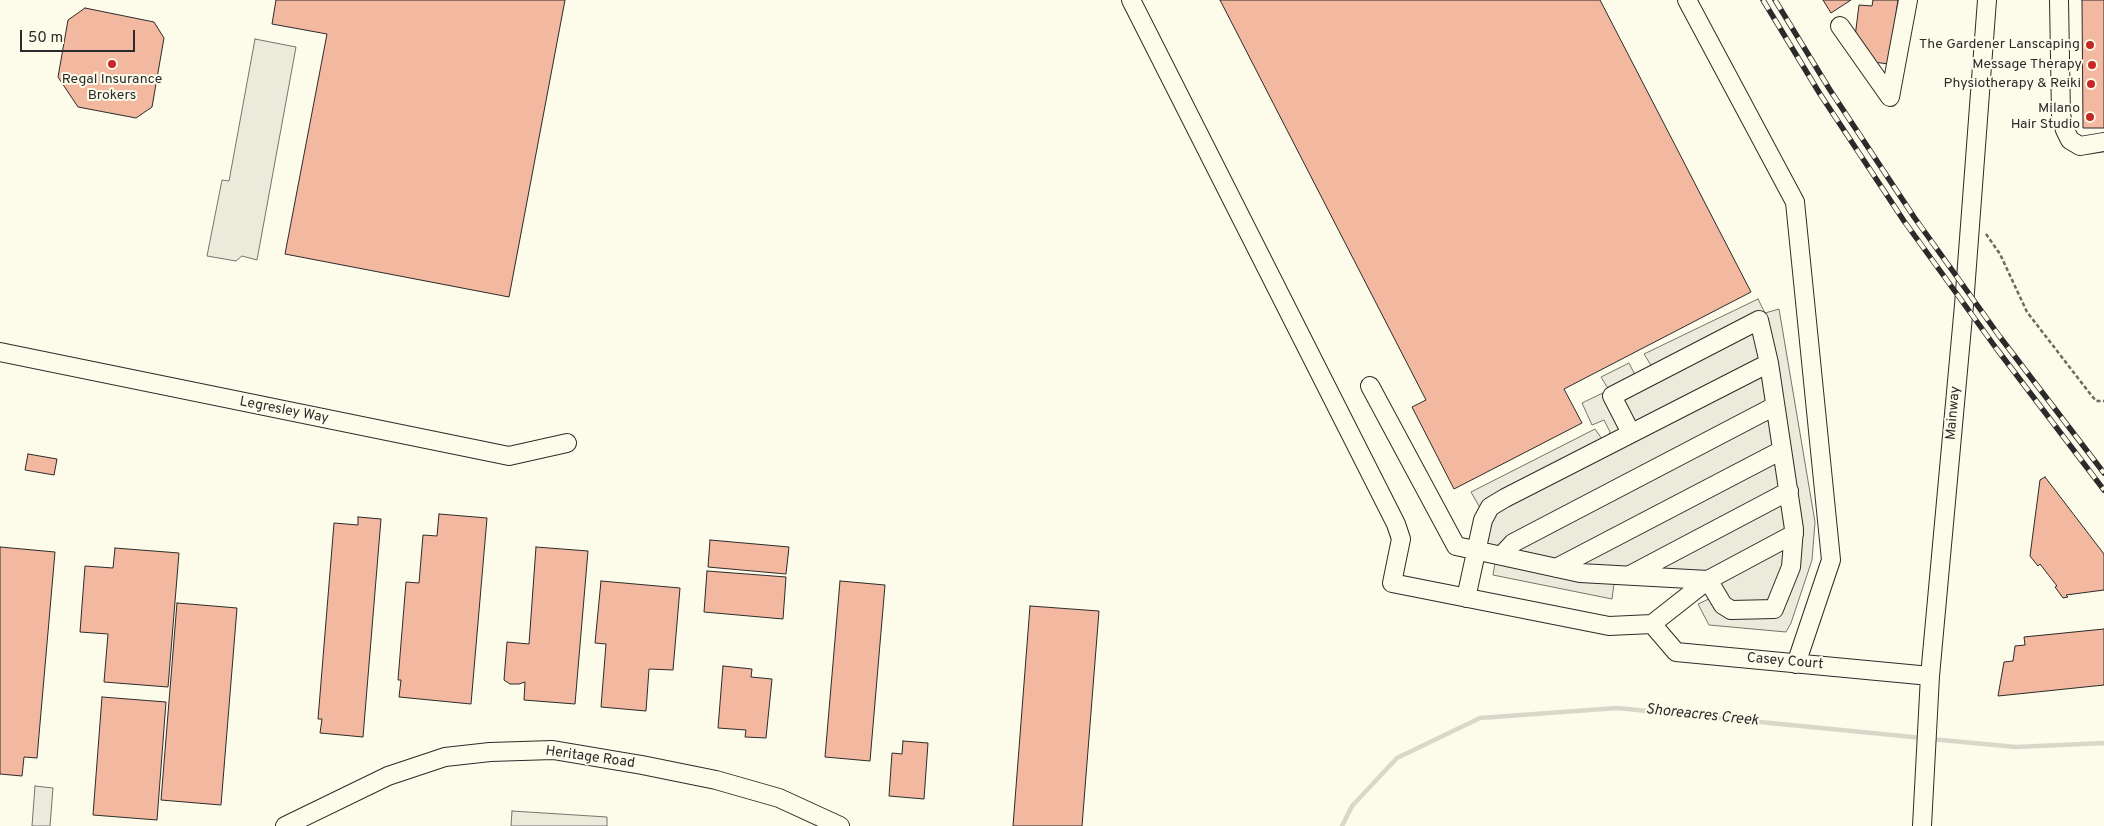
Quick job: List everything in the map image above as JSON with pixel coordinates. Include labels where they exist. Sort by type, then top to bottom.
[{"type":"street","points":[[1132,0],[1396,524],[1401,539],[1392,583],[1609,626],[1652,624],[1708,580],[1794,534]]},
{"type":"street","points":[[1687,0],[1795,202],[1831,560],[1796,664]]},
{"type":"street","points":[[1840,26],[1890,97],[1908,0]]},
{"type":"street","name":"Mainway","points":[[1922,826],[1930,676],[1971,215],[1987,0]]},
{"type":"street","points":[[2059,0],[2061,115],[2065,130],[2070,140],[2080,146],[2104,142]]},
{"type":"street","points":[[1631,434],[1612,396],[1760,320],[1776,406],[1794,534],[1791,567],[1774,609],[1731,610],[1723,606],[1708,580]]},
{"type":"street","name":"Legresley Way","points":[[0,352],[509,456],[567,443]]},
{"type":"street","points":[[1466,598],[1483,520],[1490,507],[1769,363]]},
{"type":"street","points":[[1370,386],[1456,546],[1580,574],[1708,580]]},
{"type":"street","points":[[1501,556],[1512,542],[1776,406]]},
{"type":"street","points":[[1556,568],[1782,450]]},
{"type":"street","points":[[1629,576],[1788,491]]},
{"type":"street","name":"Casey Court","points":[[1652,624],[1676,652],[1930,676]]},
{"type":"street","name":"Heritage Road","points":[[285,826],[388,776],[445,757],[490,752],[553,750],[716,780],[779,798],[824,817],[840,826]]},
{"type":"path","points":[[1971,215],[2000,254],[2027,312],[2088,392],[2096,401],[2104,401]]},
{"type":"shaded area","points":[[255,39],[296,47],[257,260],[242,256],[236,261],[207,256],[222,180],[229,181]]},
{"type":"shaded area","points":[[1758,299],[1765,313],[1779,309],[1815,522],[1812,560],[1791,623],[1786,632],[1709,625],[1698,604],[1711,598],[1708,591],[1679,584],[1614,584],[1612,599],[1493,575],[1495,563],[1468,559],[1480,508],[1471,492],[1595,429],[1602,439],[1608,437],[1610,432],[1604,420],[1592,425],[1582,403],[1609,390],[1601,377],[1629,363],[1635,375],[1652,367],[1644,354]]},
{"type":"shaded area","points":[[35,786],[53,788],[50,826],[32,826]]},
{"type":"shaded area","points":[[512,811],[607,817],[607,826],[511,826]]},
{"type":"building","points":[[276,0],[565,0],[509,297],[285,254],[327,34],[272,24]]},
{"type":"building","points":[[1220,0],[1600,0],[1751,292],[1564,389],[1582,423],[1454,489],[1412,407],[1426,400]]},
{"type":"building","points":[[1823,0],[1851,0],[1831,13]]},
{"type":"building","points":[[1873,0],[1898,0],[1889,64],[1865,61],[1854,45],[1859,5],[1872,6]]},
{"type":"building","points":[[2082,0],[2104,0],[2104,128],[2083,128]]},
{"type":"building","points":[[85,8],[154,22],[164,38],[152,107],[136,118],[78,107],[58,77],[68,20]]},
{"type":"building","points":[[28,454],[57,459],[54,475],[25,470]]},
{"type":"building","points":[[2045,477],[2104,554],[2104,590],[2066,595],[2068,597],[2063,598],[2055,587],[2057,586],[2040,564],[2038,566],[2030,556],[2040,480]]},
{"type":"building","points":[[439,514],[487,518],[471,704],[399,697],[401,680],[398,680],[406,582],[419,583],[423,535],[437,536]]},
{"type":"building","points":[[358,517],[381,519],[363,737],[320,733],[322,719],[318,719],[334,523],[358,525]]},
{"type":"building","points":[[710,540],[789,547],[786,574],[708,567]]},
{"type":"building","points":[[0,547],[55,552],[37,758],[24,757],[22,776],[0,774]]},
{"type":"building","points":[[536,547],[588,551],[575,704],[524,700],[525,682],[510,684],[504,680],[507,642],[529,644]]},
{"type":"building","points":[[115,548],[179,553],[168,687],[104,682],[108,634],[80,632],[85,566],[113,568]]},
{"type":"building","points":[[707,571],[786,577],[783,619],[704,612]]},
{"type":"building","points":[[601,581],[680,588],[673,670],[649,669],[646,711],[601,707],[606,644],[595,643]]},
{"type":"building","points":[[840,581],[885,585],[870,761],[825,757]]},
{"type":"building","points":[[177,603],[237,608],[221,805],[161,800]]},
{"type":"building","points":[[1030,606],[1099,611],[1082,826],[1013,826]]},
{"type":"building","points":[[2104,629],[2104,685],[1998,696],[2004,662],[2013,661],[2015,646],[2025,645],[2024,637]]},
{"type":"building","points":[[723,666],[752,669],[751,677],[772,679],[766,738],[745,737],[746,730],[718,728]]},
{"type":"building","points":[[102,697],[166,702],[157,820],[93,815]]},
{"type":"building","points":[[903,741],[928,743],[924,799],[889,796],[892,753],[902,754]]},
{"type":"waterway","name":"Shoreacres Creek","points":[[1342,826],[1352,806],[1397,758],[1480,718],[1617,708],[1923,738]]},
{"type":"waterway","name":"Shoreacres Creek","points":[[1931,739],[2016,747],[2104,743]]},
{"type":"railway","points":[[1763,0],[1820,94],[1904,221],[1996,348],[2104,490]]},
{"type":"railway","points":[[1775,0],[1830,90],[1914,217],[2000,337],[2104,473]]},
{"type":"place","name":"The Gardener Lanscaping","points":[[2090,45]]},
{"type":"place","name":"Regal Insurance Brokers","points":[[112,64]]},
{"type":"place","name":"Message Therapy","points":[[2092,65]]},
{"type":"place","name":"Physiotherapy & Reiki","points":[[2091,84]]},
{"type":"place","name":"Milano Hair Studio","points":[[2090,117]]}]
